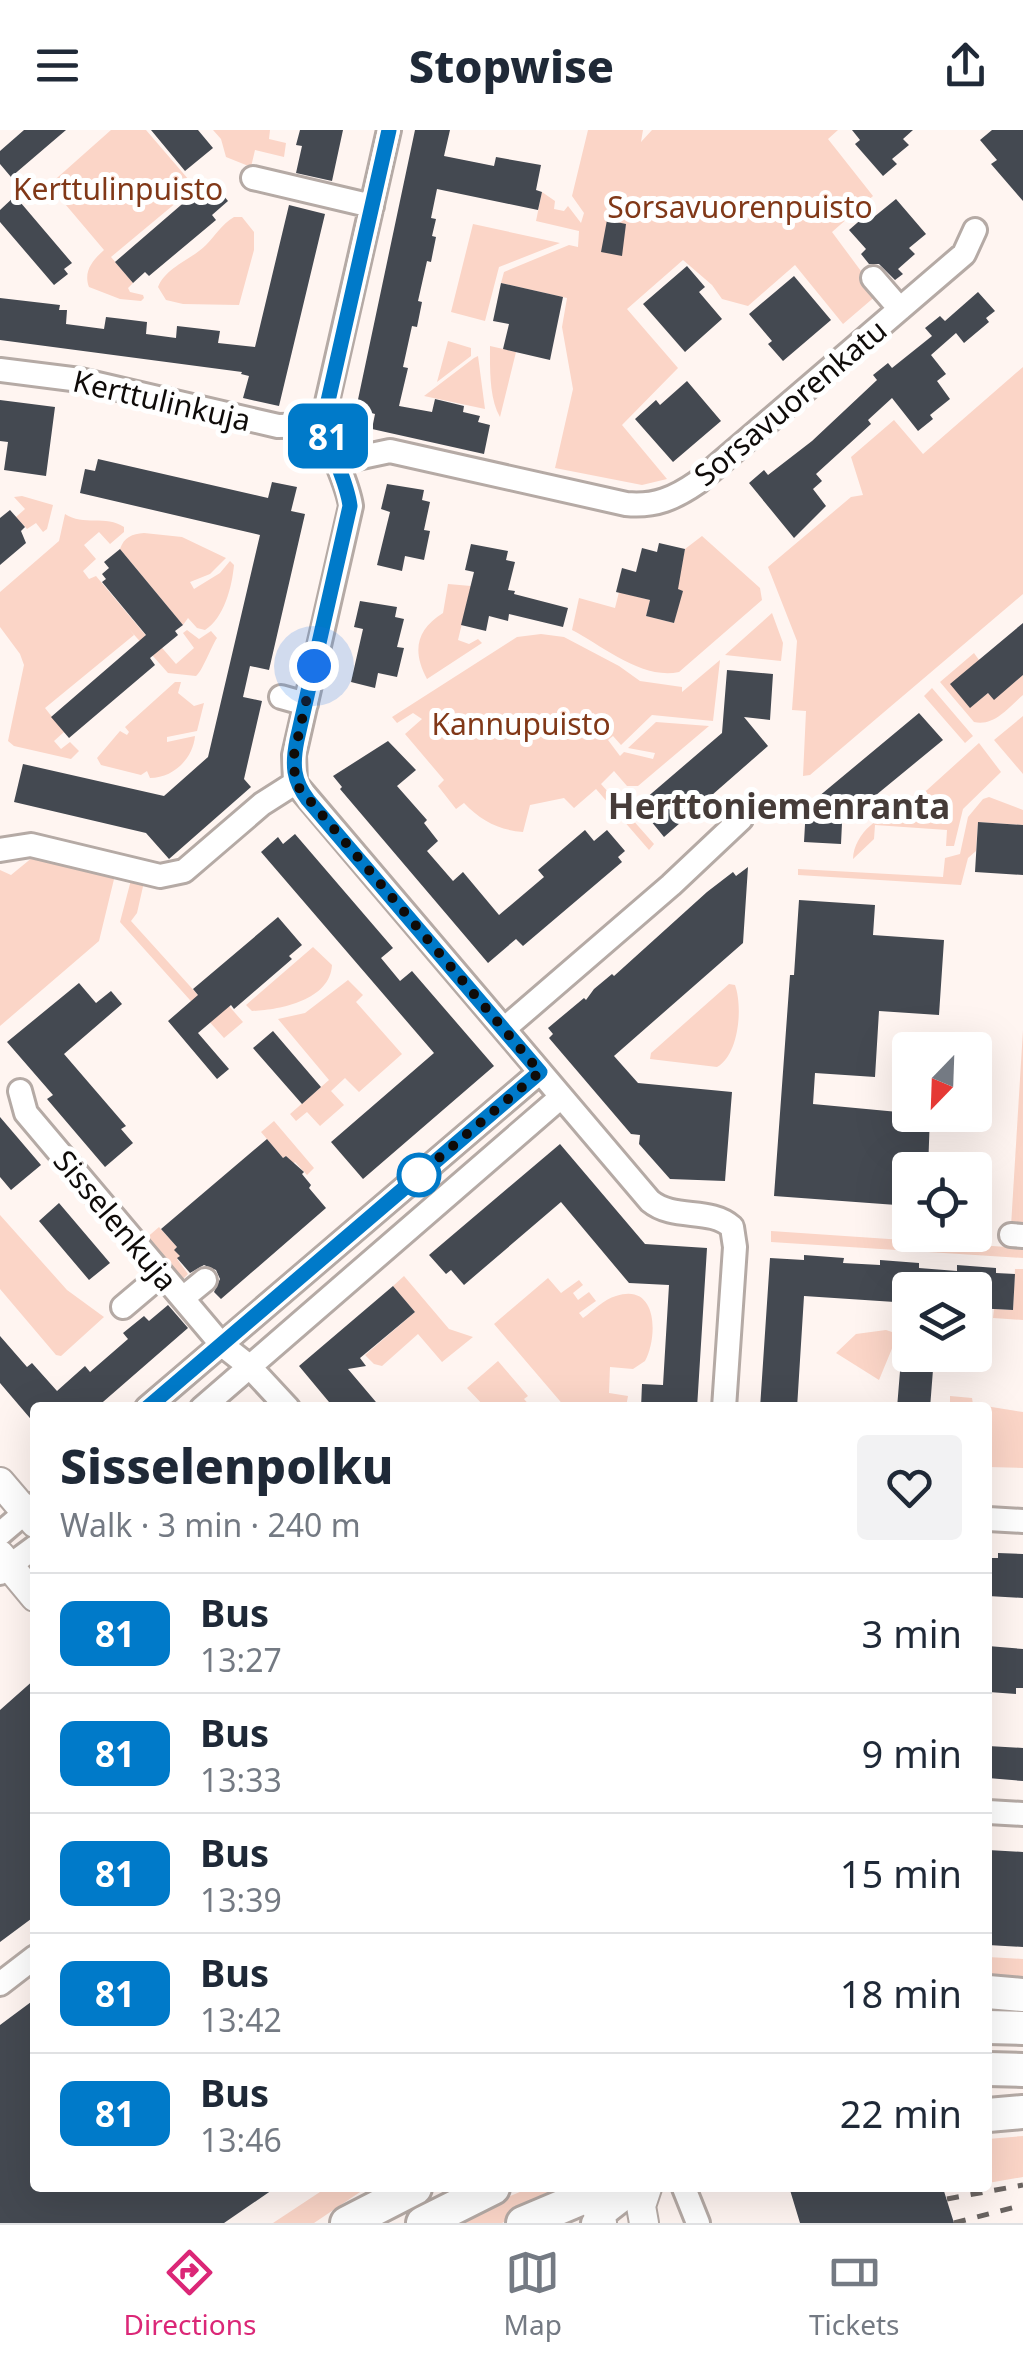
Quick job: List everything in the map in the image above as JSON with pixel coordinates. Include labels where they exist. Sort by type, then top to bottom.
[{"type":"highway","points":[[992,1992],[1023,1995]]},
{"type":"highway","points":[[992,2028],[1023,2028]]},
{"type":"highway","points":[[992,2069],[1023,2070]]},
{"type":"highway","points":[[992,2115],[1023,2112]]},
{"type":"highway","points":[[347,2223],[407,2192]]},
{"type":"highway","points":[[423,2223],[486,2192]]},
{"type":"highway","points":[[524,2223],[597,2205]]},
{"type":"main road","points":[[0,1482],[30,1511]]},
{"type":"main road","points":[[3,1565],[30,1592]]},
{"type":"main road","points":[[644,2223],[642,2206],[647,2192]]},
{"type":"street","points":[[388,130],[324,425],[350,506],[294,755],[295,783],[656,1206],[674,1214],[724,1220],[732,1227],[735,1247],[724,1402]]},
{"type":"street","points":[[254,178],[372,206]]},
{"type":"street","name":"Sorsavuorenkatu","points":[[338,462],[390,451],[626,504],[656,504],[698,482],[964,254],[976,230]]},
{"type":"street","points":[[873,278],[900,309]]},
{"type":"street","name":"Kerttulinkuja","points":[[0,370],[80,380],[278,426],[324,425]]},
{"type":"street","points":[[280,697],[306,704]]},
{"type":"street","points":[[0,850],[31,845],[160,876],[178,874],[262,804],[295,783]]},
{"type":"street","points":[[504,1029],[741,819]]},
{"type":"street","points":[[408,957],[427,940]]},
{"type":"street","points":[[153,1402],[540,1072]]},
{"type":"street","name":"Sisselenkuja","points":[[20,1091],[26,1113],[221,1344],[282,1402]]},
{"type":"street","points":[[209,1402],[561,1096]]},
{"type":"street","points":[[124,1307],[162,1274]]},
{"type":"street","points":[[183,1298],[204,1280]]},
{"type":"street","points":[[0,1534],[30,1514]]},
{"type":"street","points":[[992,1518],[1023,1521]]},
{"type":"street","points":[[3,1565],[30,1550]]},
{"type":"street","points":[[992,1812],[1023,1814]]},
{"type":"street","points":[[0,1984],[30,1961]]},
{"type":"street","points":[[597,2205],[628,2192]]},
{"type":"street","points":[[686,2192],[698,2223]]},
{"type":"green space","name":"Kerttulinpuisto","points":[[111,130],[146,130],[195,187],[111,257],[133,283],[128,288],[130,292],[143,295],[141,301],[120,299],[89,287],[88,271],[104,250],[49,185]]},
{"type":"green space","points":[[213,130],[270,130],[269,139],[286,143],[284,157],[255,150],[251,167],[226,157],[221,139]]},
{"type":"green space","name":"Sorsavuorenpuisto","points":[[588,130],[643,130],[641,142],[652,130],[838,130],[828,139],[873,196],[832,232],[878,294],[843,324],[795,265],[748,306],[722,299],[683,260],[627,309],[678,368],[622,425],[667,479],[642,485],[555,468],[573,389],[562,327],[567,298],[501,283],[504,272],[569,245],[578,247],[579,231],[536,221],[542,192],[555,201],[554,209],[564,211],[568,206],[581,223],[584,213],[572,196]]},
{"type":"green space","points":[[234,217],[242,217],[254,232],[254,250],[239,305],[166,300],[158,287],[162,280]]},
{"type":"green space","points":[[473,224],[560,243],[499,267],[485,321],[451,312]]},
{"type":"green space","points":[[448,341],[471,348],[471,356],[437,382]]},
{"type":"green space","points":[[490,346],[516,352],[500,417],[492,392]]},
{"type":"green space","points":[[478,356],[485,409],[424,396],[474,358]]},
{"type":"green space","points":[[1023,367],[1023,594],[810,775],[803,776],[806,711],[792,710],[797,641],[768,567],[851,497],[863,495],[851,457],[894,420],[923,454]]},
{"type":"green space","points":[[14,497],[53,505],[43,532],[36,523],[27,529],[16,517],[25,509]]},
{"type":"green space","points":[[65,514],[124,527],[124,532],[110,544],[99,532],[84,545],[96,559],[83,571],[89,579],[96,576],[153,644],[157,642],[176,664],[194,648],[183,633],[187,630],[199,639],[211,631],[217,638],[196,676],[168,673],[129,629],[134,635],[45,708],[64,732],[54,741],[61,749],[70,742],[79,751],[71,759],[14,746],[8,741],[24,665],[0,627],[0,592],[59,541]]},
{"type":"green space","points":[[144,533],[182,537],[226,558],[210,574],[190,582],[194,589],[220,573],[230,561],[234,565],[222,610],[205,630],[188,618],[183,625],[120,549],[129,537]]},
{"type":"green space","points":[[702,536],[760,588],[762,600],[679,672],[637,666],[572,630],[579,598],[615,608],[619,592],[650,600],[646,616],[674,623],[682,591],[677,589],[685,549]]},
{"type":"green space","points":[[448,584],[471,586],[458,640],[469,644],[478,639],[482,643],[427,679],[419,659],[419,642],[427,627],[443,613]]},
{"type":"green space","points":[[772,613],[783,643],[781,661],[725,655]]},
{"type":"green space","name":"Kannupuisto","points":[[517,637],[564,637],[640,681],[682,687],[682,692],[720,660],[713,721],[652,715],[621,745],[613,736],[608,740],[620,756],[624,752],[653,759],[655,753],[628,748],[656,722],[709,726],[638,786],[627,786],[614,771],[601,784],[654,844],[649,850],[596,789],[574,808],[564,798],[530,805],[523,832],[491,824],[464,803],[456,809],[438,786],[444,780],[405,734],[422,719],[413,713],[397,723],[392,717]]},
{"type":"green space","points":[[974,653],[979,660],[970,707],[988,693],[994,699],[1023,675],[1023,695],[988,722],[974,722],[940,682]]},
{"type":"green space","points":[[175,682],[181,682],[178,693],[194,706],[204,703],[197,731],[167,737],[167,742],[195,736],[186,759],[174,771],[150,778],[147,771],[141,775],[101,765],[97,758],[120,731],[127,735],[125,727]]},
{"type":"green space","points":[[932,688],[973,736],[965,743],[924,696]]},
{"type":"green space","points":[[1023,716],[1023,774],[994,740]]},
{"type":"green space","points":[[979,743],[1001,772],[963,809],[954,846],[946,846],[947,830],[875,825],[874,839],[853,859],[858,841],[870,825],[887,814],[906,809]]},
{"type":"green space","points":[[989,797],[1023,810],[1023,825],[978,822],[976,851],[968,858],[961,885],[798,875],[798,869],[943,877],[945,858],[960,854],[968,817]]},
{"type":"green space","points":[[33,857],[115,875],[99,941],[0,1026],[0,870],[11,875]]},
{"type":"green space","points":[[131,880],[144,882],[137,913],[131,921],[217,1016],[229,1006],[243,1022],[224,1038],[120,922]]},
{"type":"green space","points":[[313,947],[332,965],[329,977],[313,995],[275,1008],[252,1011],[246,1005]]},
{"type":"green space","points":[[348,980],[363,995],[356,1002],[402,1054],[359,1092],[345,1078],[331,1091],[344,1105],[320,1126],[307,1112],[296,1121],[290,1114],[329,1080],[278,1019],[305,1013]]},
{"type":"green space","points":[[729,984],[735,985],[739,1017],[734,1042],[724,1061],[717,1067],[650,1059],[651,1053]]},
{"type":"green space","points":[[1023,1030],[1023,1227],[1011,1226]]},
{"type":"green space","points":[[274,1121],[314,1168],[307,1175],[295,1162],[283,1158],[261,1132]]},
{"type":"green space","points":[[0,1215],[67,1290],[104,1317],[61,1356],[56,1355],[0,1289]]},
{"type":"green space","points":[[159,1227],[177,1247],[177,1259],[188,1274],[181,1281],[144,1240]]},
{"type":"green space","points":[[771,1231],[892,1239],[892,1250],[771,1242]]},
{"type":"green space","points":[[992,1246],[1023,1248],[1023,1258],[928,1252],[992,1252]]},
{"type":"green space","points":[[1015,1269],[1023,1269],[1023,1320],[993,1318],[994,1309],[1013,1310]]},
{"type":"green space","points":[[404,1276],[449,1329],[473,1337],[442,1362],[418,1334],[382,1366],[365,1355],[415,1312],[393,1286]]},
{"type":"green space","points":[[548,1278],[561,1293],[579,1280],[583,1285],[573,1293],[578,1300],[589,1292],[596,1301],[579,1313],[583,1318],[603,1302],[630,1294],[647,1304],[653,1326],[645,1361],[633,1369],[610,1367],[609,1393],[628,1396],[627,1402],[561,1402],[494,1324]]},
{"type":"green space","points":[[892,1332],[892,1349],[879,1380],[836,1353],[856,1334]]},
{"type":"green space","points":[[498,1361],[528,1396],[524,1399],[527,1402],[480,1402],[467,1388]]},
{"type":"green space","points":[[950,1396],[972,1398],[973,1402],[950,1402]]},
{"type":"green space","points":[[992,1407],[1023,1412],[1023,1468],[992,1467]]},
{"type":"green space","points":[[992,1957],[1023,1959],[1023,1983],[992,1979]]},
{"type":"green space","points":[[1023,2136],[1023,2177],[992,2182],[992,2139]]},
{"type":"green space","points":[[320,2192],[360,2192],[314,2223],[273,2223]]},
{"type":"green space","points":[[520,2192],[559,2193],[502,2223],[448,2223]]},
{"type":"building","points":[[24,130],[66,130],[11,177],[0,164],[0,151]]},
{"type":"building","points":[[151,130],[198,130],[213,148],[185,171]]},
{"type":"building","points":[[300,130],[343,130],[332,181],[296,173],[302,146],[296,145]]},
{"type":"building","points":[[415,130],[450,130],[444,156],[494,166],[496,157],[541,165],[536,190],[542,192],[538,210],[437,189],[431,218],[436,219],[432,236],[436,237],[418,301],[422,302],[417,327],[412,326],[403,367],[408,368],[399,406],[432,412],[435,399],[464,406],[463,412],[480,416],[478,422],[490,425],[484,454],[372,429],[375,414],[356,409]]},
{"type":"building","points":[[852,130],[913,130],[903,139],[909,145],[892,159],[897,164],[883,176],[855,144],[860,140]]},
{"type":"building","points":[[992,130],[1023,130],[1023,201],[991,164],[997,160],[980,140]]},
{"type":"building","points":[[210,180],[228,201],[212,215],[216,220],[149,276],[145,272],[133,283],[115,262]]},
{"type":"building","points":[[15,196],[72,263],[64,269],[68,274],[54,285],[0,222],[0,210]]},
{"type":"building","points":[[896,199],[926,234],[909,248],[915,254],[898,269],[903,274],[895,280],[879,264],[869,264],[861,254],[866,249],[849,230],[865,216],[869,221]]},
{"type":"building","points":[[289,205],[325,214],[279,406],[243,398],[249,376],[242,372],[0,340],[0,298],[60,305],[59,310],[67,310],[66,324],[104,329],[106,317],[123,319],[147,322],[146,334],[176,338],[177,326],[220,331],[218,343],[255,347]]},
{"type":"building","points":[[607,220],[626,224],[622,256],[601,252]]},
{"type":"building","points":[[687,266],[705,287],[699,292],[722,319],[685,352],[643,304]]},
{"type":"building","points":[[794,276],[831,320],[783,361],[749,314]]},
{"type":"building","points":[[501,283],[563,297],[550,360],[503,349],[509,324],[493,321]]},
{"type":"building","points":[[978,292],[995,311],[986,318],[989,322],[964,343],[956,333],[931,355],[946,374],[937,381],[950,399],[918,431],[892,398],[868,420],[871,424],[816,474],[822,481],[813,489],[826,506],[794,538],[749,483],[764,470],[768,475],[812,441],[877,380],[873,375],[888,363],[892,368],[932,336],[925,328],[940,316],[945,321]]},
{"type":"building","points":[[687,381],[721,421],[673,462],[635,419],[656,400],[660,405]]},
{"type":"building","points":[[0,400],[55,407],[46,476],[4,470],[8,442],[0,441]]},
{"type":"building","points":[[98,459],[268,498],[272,482],[297,487],[291,511],[305,514],[269,670],[250,666],[243,697],[262,701],[244,779],[251,787],[169,859],[146,833],[14,802],[23,764],[164,796],[208,757],[260,535],[80,493],[85,469],[95,471]]},
{"type":"building","points":[[387,484],[424,490],[422,500],[430,502],[424,530],[430,531],[424,560],[405,556],[402,571],[377,565],[390,512],[381,509]]},
{"type":"building","points":[[10,510],[25,527],[21,531],[26,543],[0,565],[0,518]]},
{"type":"building","points":[[659,543],[685,549],[678,589],[683,591],[674,623],[646,616],[650,600],[616,592],[622,568],[636,572],[642,548],[657,552]]},
{"type":"building","points":[[471,544],[508,551],[506,560],[515,562],[508,590],[568,608],[563,627],[509,614],[508,621],[489,616],[486,631],[461,625],[474,572],[465,570]]},
{"type":"building","points":[[120,549],[183,625],[175,631],[178,635],[150,658],[155,665],[69,738],[51,717],[146,635],[102,582],[106,579],[102,574],[109,568],[104,562]]},
{"type":"building","points":[[360,601],[397,607],[395,617],[404,619],[397,647],[404,648],[397,677],[378,673],[375,688],[351,682],[363,629],[354,627]]},
{"type":"building","points":[[1023,623],[1023,675],[994,700],[988,693],[970,708],[950,684]]},
{"type":"building","points":[[727,670],[773,674],[770,720],[744,717],[768,746],[664,837],[646,815],[653,809],[645,799],[722,733]]},
{"type":"building","points":[[919,713],[943,740],[842,823],[841,844],[804,842],[806,807]]},
{"type":"building","points":[[388,741],[416,770],[397,786],[427,820],[424,823],[438,841],[427,851],[453,881],[463,872],[499,915],[544,877],[538,870],[585,830],[594,841],[607,830],[625,851],[618,857],[622,862],[523,946],[516,939],[488,963],[333,776]]},
{"type":"building","points":[[978,822],[1023,825],[1023,875],[975,872]]},
{"type":"building","points":[[295,834],[393,948],[381,958],[400,981],[412,971],[494,1066],[363,1179],[331,1142],[434,1053],[261,852],[278,837],[283,844]]},
{"type":"building","points":[[748,867],[743,943],[614,1056],[638,1083],[732,1092],[725,1181],[670,1179],[639,1144],[640,1135],[631,1134],[549,1038],[553,1034],[548,1028],[586,1000],[707,892],[733,872],[736,876]]},
{"type":"building","points":[[799,900],[875,905],[873,935],[944,940],[939,1015],[879,1011],[875,1077],[815,1073],[813,1104],[892,1111],[892,1132],[929,1132],[929,1152],[892,1152],[892,1205],[774,1196],[790,975],[794,975]]},
{"type":"building","points":[[278,917],[302,945],[289,956],[292,959],[234,1009],[231,1005],[198,1033],[229,1069],[217,1079],[168,1021],[198,995],[193,989]]},
{"type":"building","points":[[79,983],[96,1003],[111,991],[122,1004],[64,1054],[126,1126],[121,1129],[133,1143],[105,1167],[47,1099],[53,1095],[7,1042]]},
{"type":"building","points":[[273,1031],[321,1087],[302,1104],[253,1048]]},
{"type":"building","points":[[0,1117],[41,1165],[11,1190],[0,1177]]},
{"type":"building","points":[[267,1139],[283,1158],[286,1156],[304,1172],[309,1188],[326,1208],[221,1299],[214,1292],[220,1279],[216,1270],[204,1265],[190,1273],[177,1258],[177,1247],[161,1229]]},
{"type":"building","points":[[560,1144],[645,1244],[707,1248],[697,1402],[641,1402],[642,1384],[663,1385],[669,1285],[629,1283],[561,1202],[464,1285],[451,1270],[446,1274],[429,1255]]},
{"type":"building","points":[[59,1203],[110,1263],[89,1280],[39,1221]]},
{"type":"building","points":[[804,1255],[880,1265],[880,1260],[957,1271],[957,1265],[996,1268],[996,1273],[1015,1274],[1013,1310],[992,1309],[992,1272],[892,1272],[892,1302],[804,1296],[797,1402],[760,1402],[770,1258],[804,1260]]},
{"type":"building","points":[[393,1286],[415,1312],[360,1358],[366,1366],[348,1369],[376,1402],[329,1402],[299,1366]]},
{"type":"building","points":[[168,1305],[188,1328],[103,1402],[30,1402],[30,1418],[0,1383],[0,1336],[27,1367],[32,1363],[57,1391],[85,1366],[90,1372],[128,1339],[123,1333],[144,1316],[149,1321]]},
{"type":"building","points":[[900,1372],[933,1372],[930,1402],[897,1402]]},
{"type":"building","points":[[998,1553],[1023,1554],[1023,1598],[992,1596],[992,1558],[998,1558]]},
{"type":"building","points":[[992,1646],[1023,1649],[1023,1688],[1016,1688],[1016,1694],[992,1692]]},
{"type":"building","points":[[30,1683],[30,1920],[0,1942],[0,1710]]},
{"type":"building","points":[[992,1746],[1023,1748],[1023,1781],[992,1778]]},
{"type":"building","points":[[992,1850],[1023,1852],[1023,1947],[992,1945]]},
{"type":"building","points":[[30,2003],[30,2192],[269,2192],[224,2223],[0,2223],[0,2025]]},
{"type":"building","points":[[791,2192],[944,2192],[954,2223],[800,2223]]},
{"type":"railway","points":[[992,2191],[1023,2185]]},
{"type":"railway","points":[[947,2199],[985,2192]]},
{"type":"railway","points":[[954,2223],[1023,2205]]},
{"type":"bus line","name":"81","points":[[154,1402],[540,1072],[295,783],[294,755],[350,506],[349,492],[324,425],[326,410],[389,130]]},
{"type":"district","name":"Herttoniemenranta","points":[[779,805]]},
{"type":"route","points":[[314,666],[294,755],[295,783],[540,1072],[414,1179],[419,1175]]}]
